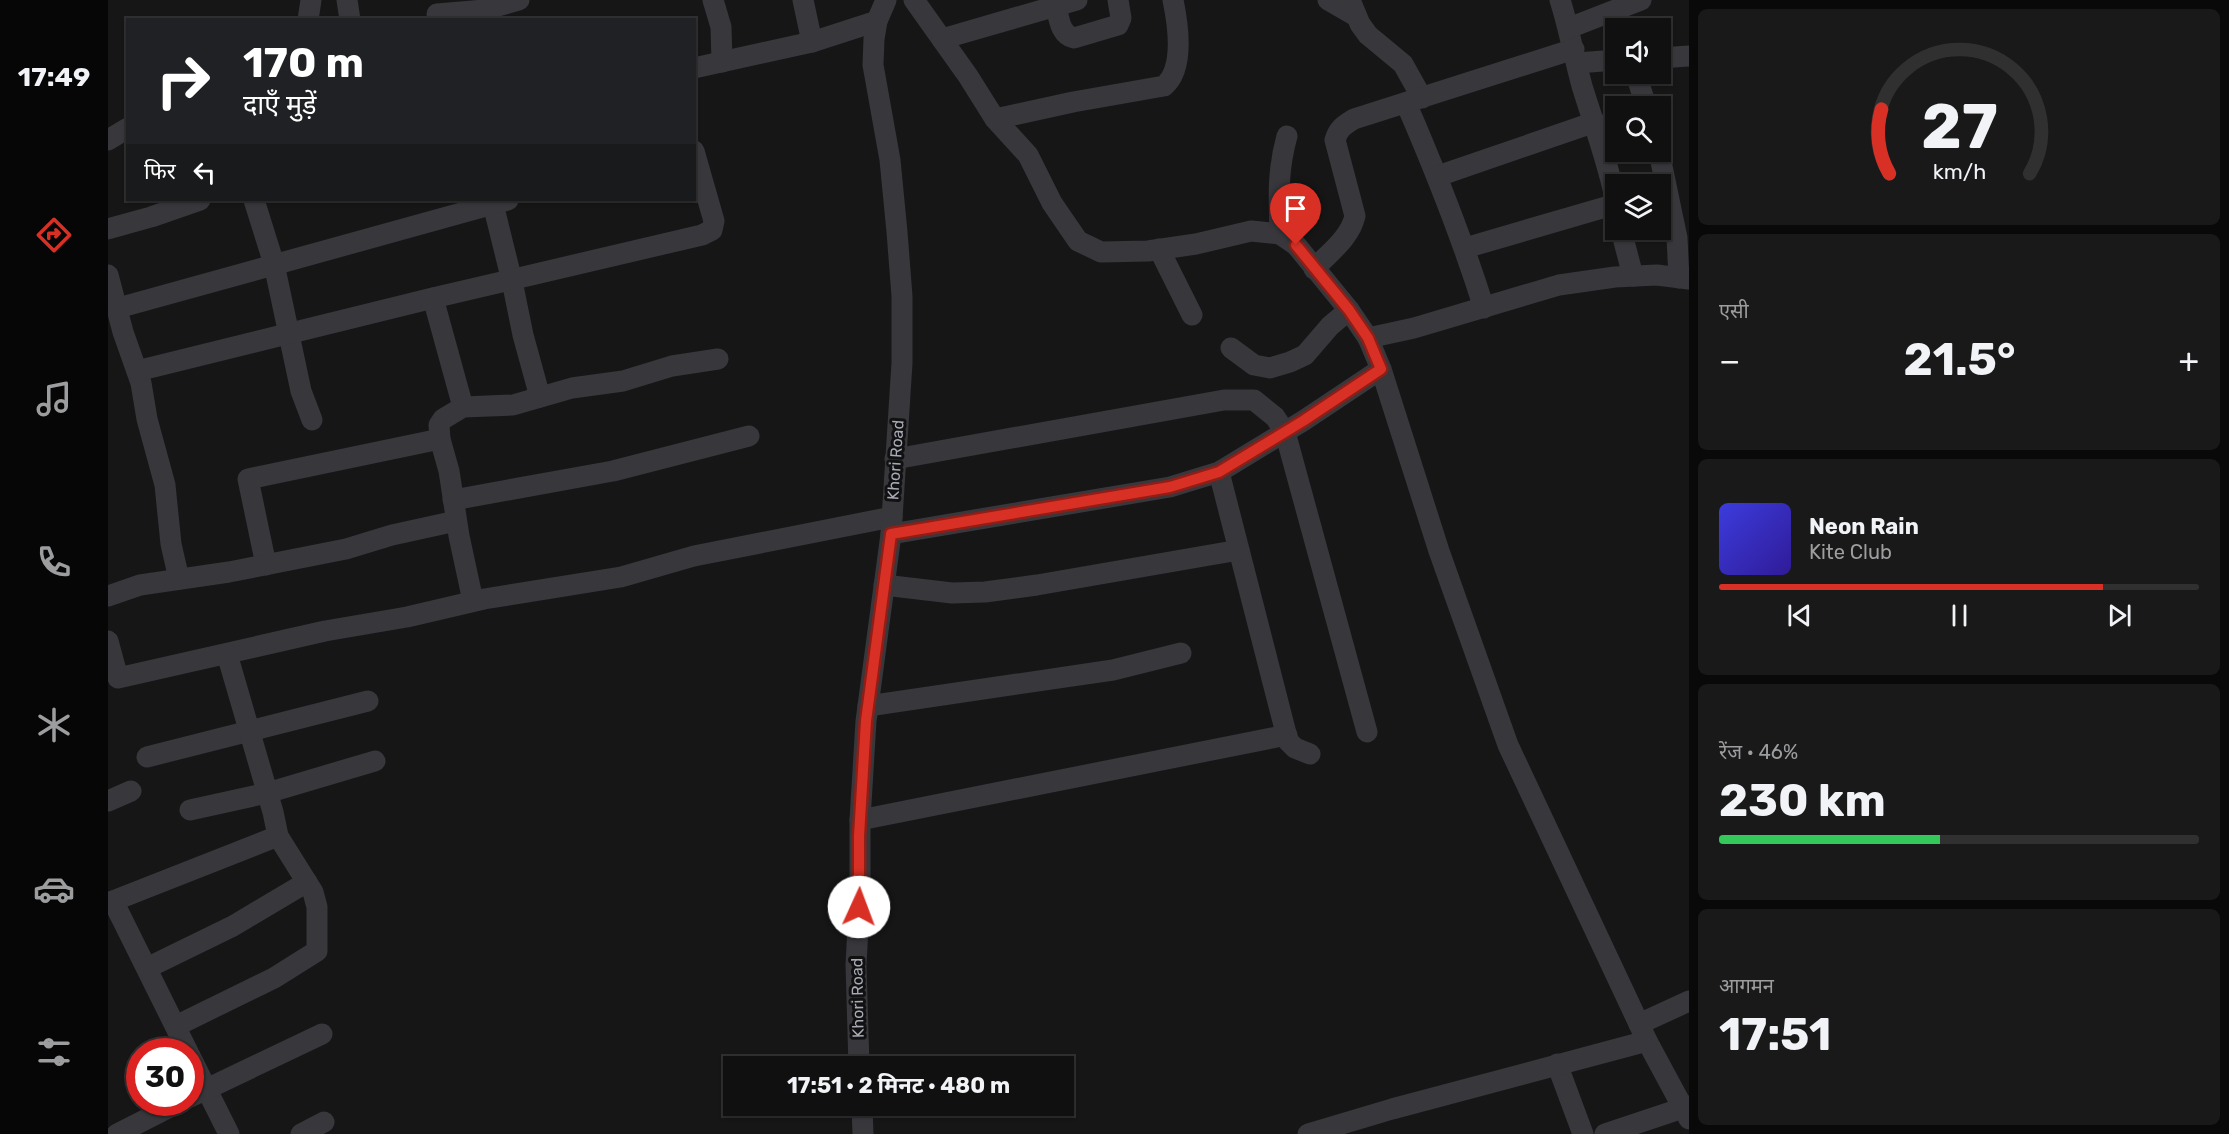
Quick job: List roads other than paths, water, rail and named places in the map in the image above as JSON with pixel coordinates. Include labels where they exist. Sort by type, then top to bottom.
[{"type":"street","points":[[308,18],[311,0]]},
{"type":"street","points":[[347,0],[350,18]]},
{"type":"street","points":[[436,11],[484,10],[519,0]]},
{"type":"street","points":[[713,0],[721,27],[722,62]]},
{"type":"street","points":[[803,0],[812,42]]},
{"type":"street","name":"Khori Road","points":[[859,1056],[856,965],[860,888],[860,820],[868,706],[891,526],[902,363],[902,296],[890,160],[873,65],[877,21],[886,0]]},
{"type":"street","points":[[914,0],[995,119],[1028,155],[1052,203],[1078,242],[1101,252],[1159,249],[1196,244],[1251,231],[1280,234],[1296,245],[1349,310],[1368,338],[1381,369],[1454,595],[1508,745],[1643,1033],[1688,1111],[1605,1134]]},
{"type":"street","points":[[942,39],[1077,0]]},
{"type":"street","points":[[1056,6],[1063,31],[1074,38],[1118,25],[1121,18],[1118,0]]},
{"type":"street","points":[[995,119],[1164,86],[1171,81],[1175,72],[1178,48],[1173,0]]},
{"type":"street","points":[[1328,0],[1352,7],[1368,35],[1403,64],[1438,176],[1465,248],[1484,308]]},
{"type":"street","points":[[1560,0],[1582,85],[1610,174]]},
{"type":"street","points":[[1314,269],[1344,238],[1353,226],[1355,216],[1335,140],[1338,130],[1354,119],[1573,47],[1641,0]]},
{"type":"street","points":[[696,68],[812,42],[877,21]]},
{"type":"street","points":[[1573,47],[1605,57]]},
{"type":"street","points":[[1671,57],[1689,56]]},
{"type":"street","points":[[1438,176],[1595,122]]},
{"type":"street","points":[[108,140],[126,129]]},
{"type":"street","points":[[1280,234],[1278,178],[1287,136]]},
{"type":"street","points":[[137,371],[702,235],[712,230],[714,221],[696,160]]},
{"type":"street","points":[[1368,338],[1414,328],[1559,285],[1633,276],[1656,275],[1684,278],[1661,162]]},
{"type":"street","points":[[108,229],[197,201]]},
{"type":"street","points":[[254,201],[274,264],[301,391],[312,420]]},
{"type":"street","points":[[118,308],[494,201]]},
{"type":"street","points":[[497,201],[523,335],[540,397]]},
{"type":"street","points":[[1465,248],[1605,206]]},
{"type":"street","points":[[1624,240],[1633,276]]},
{"type":"street","points":[[1159,249],[1192,315]]},
{"type":"street","points":[[108,275],[137,371],[165,485],[171,544],[179,579]]},
{"type":"street","points":[[433,298],[463,407]]},
{"type":"street","points":[[1231,348],[1254,365],[1270,368],[1290,362],[1305,355],[1330,326],[1349,310]]},
{"type":"street","points":[[473,601],[456,521],[449,471],[440,439],[439,425],[443,419],[463,407],[513,405],[572,388],[623,381],[672,366],[718,359]]},
{"type":"street","points":[[108,641],[113,680],[325,631],[407,617],[473,601],[555,586],[621,577],[694,556],[1170,487],[1219,472],[1381,369]]},
{"type":"street","points":[[895,459],[1224,400],[1254,400],[1275,417],[1285,432],[1367,732]]},
{"type":"street","points":[[453,500],[613,471],[749,436]]},
{"type":"street","points":[[266,565],[248,479],[440,439]]},
{"type":"street","points":[[1219,472],[1288,741],[1295,748],[1310,754]]},
{"type":"street","points":[[108,596],[140,585],[266,565],[346,549],[392,535],[456,521]]},
{"type":"street","points":[[885,585],[952,593],[985,592],[1239,550]]},
{"type":"street","points":[[868,706],[1113,670],[1182,653]]},
{"type":"street","points":[[176,1026],[274,978],[317,951],[317,906],[313,892],[278,836],[227,654]]},
{"type":"street","points":[[147,757],[368,701]]},
{"type":"street","points":[[860,820],[1287,735]]},
{"type":"street","points":[[190,810],[267,793],[375,761]]},
{"type":"street","points":[[108,801],[131,791]]},
{"type":"street","points":[[182,1038],[147,968],[111,903],[278,836]]},
{"type":"street","points":[[147,968],[241,921],[307,882]]},
{"type":"street","points":[[1308,1134],[1557,1064],[1643,1033],[1689,1000]]},
{"type":"street","points":[[204,1091],[321,1034]]},
{"type":"street","points":[[1557,1064],[1583,1134]]},
{"type":"street","points":[[204,1100],[229,1134]]},
{"type":"street","points":[[117,1134],[152,1116]]},
{"type":"street","points":[[862,1116],[863,1134]]},
{"type":"street","points":[[301,1134],[324,1122]]}]
